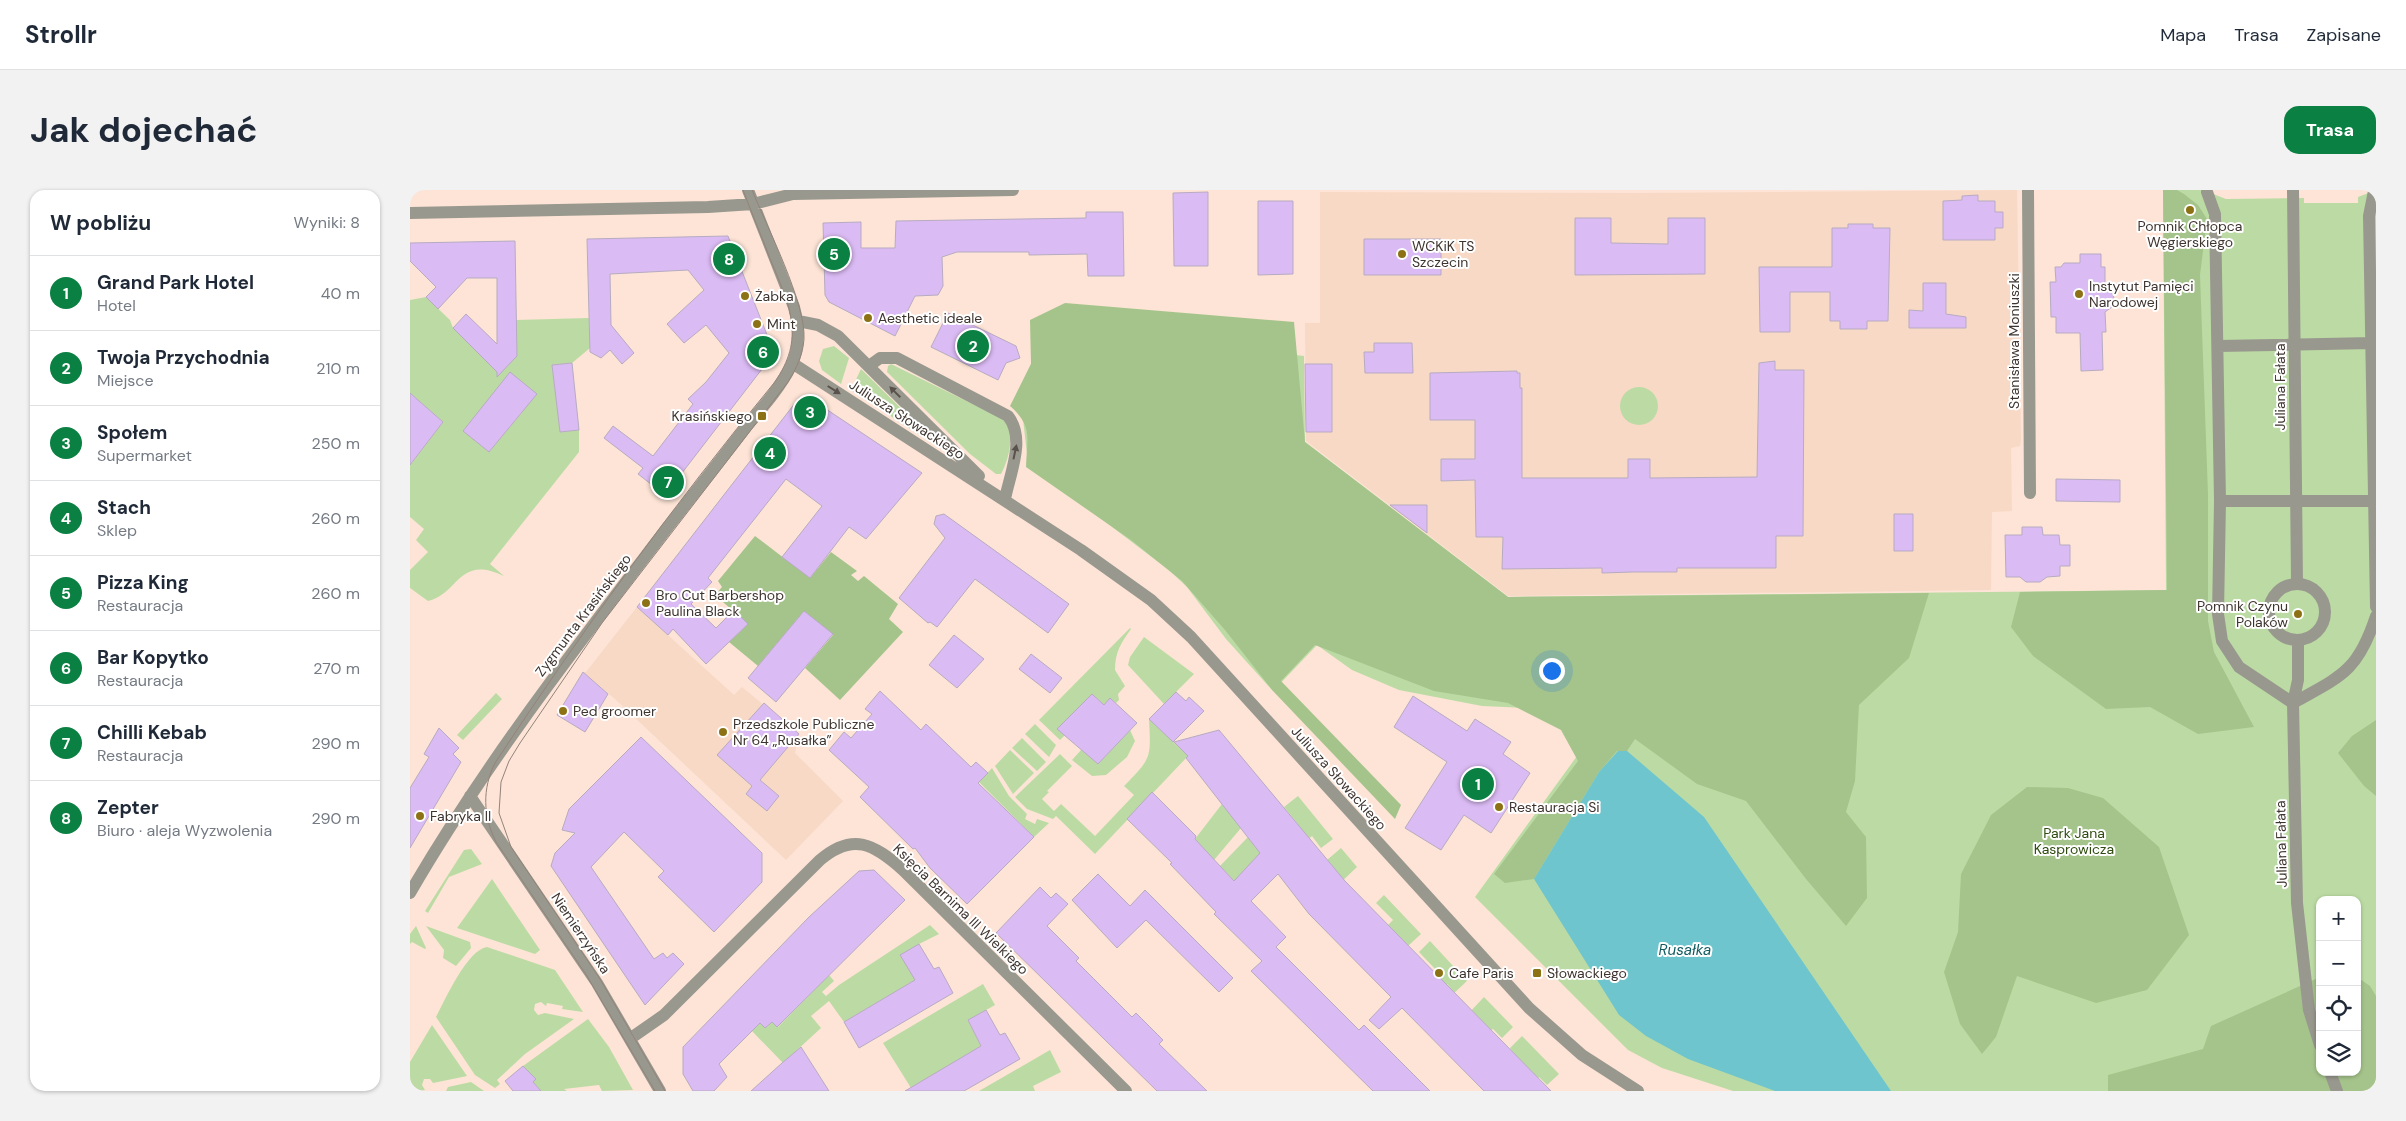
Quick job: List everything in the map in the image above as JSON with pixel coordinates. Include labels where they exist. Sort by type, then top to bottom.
[{"type":"street","points":[[748,190],[798,320]]},
{"type":"street","points":[[410,214],[753,204],[793,194],[1021,190]]},
{"type":"street","name":"Stanisława Moniuszki","points":[[2028,190],[2030,493]]},
{"type":"street","name":"Juliana Fałata","points":[[2293,190],[2297,583]]},
{"type":"street","points":[[2374,191],[2369,216],[2376,607]]},
{"type":"street","points":[[2208,192],[2215,214],[2220,501],[2218,614],[2222,641],[2239,667],[2293,703],[2341,676],[2368,642],[2376,616]]},
{"type":"street","name":"Zygmunta Krasińskiego","points":[[410,893],[470,796],[602,614],[773,393],[792,363],[798,342],[798,320]]},
{"type":"street","name":"Juliusza Słowackiego","points":[[798,320],[818,325],[833,332],[1005,499]]},
{"type":"street","points":[[2218,346],[2372,343]]},
{"type":"street","name":"Juliusza Słowackiego","points":[[869,366],[880,358],[897,358],[1008,416],[1015,427],[1017,438],[1005,499]]},
{"type":"street","name":"Juliusza Słowackiego","points":[[792,363],[1005,499],[1116,574],[1174,621],[1529,1008],[1582,1055],[1638,1091]]},
{"type":"street","points":[[2220,501],[2373,501]]},
{"type":"street","points":[[2297,583],[2316,590],[2324,602],[2325,612],[2323,623],[2317,631],[2308,637],[2298,640],[2278,633],[2272,625],[2268,611],[2271,600],[2276,592],[2285,586],[2297,583]]},
{"type":"street","name":"Juliana Fałata","points":[[2298,640],[2298,680],[2293,703],[2297,903],[2310,1010],[2316,1031]]},
{"type":"street","name":"Niemierzyńska","points":[[470,796],[592,975],[631,1038],[660,1091]]},
{"type":"street","name":"Księcia Barnima III Wielkiego","points":[[631,1038],[664,1015],[830,852],[846,844],[860,844],[883,854],[903,870],[1126,1091]]},
{"type":"street","points":[[2331,1076],[2337,1091]]},
{"type":"shaded area","points":[[2017,190],[2021,441],[2020,446],[2011,448],[2012,511],[1992,512],[1991,590],[1508,596],[1306,441],[1305,323],[1320,323],[1320,192],[1640,193]]},
{"type":"shaded area","name":"Przedszkole Publiczne Nr 64 „Rusałka”","points":[[637,607],[734,695],[742,687],[799,734],[795,753],[843,801],[786,860],[616,700],[583,672],[586,672]]},
{"type":"green space","name":"Park Jana Kasprowicza","points":[[2163,190],[2203,190],[2226,199],[2304,198],[2304,203],[2358,203],[2358,197],[2376,190],[2376,1091],[1733,1091],[1662,1068],[1628,1050],[1475,897],[1590,738],[1550,709],[1482,706],[1399,690],[1352,670],[1317,645],[1273,691],[1226,639],[1187,587],[1170,571],[1028,463],[1022,410],[1016,395],[1031,364],[1031,324],[1304,356],[1305,442],[1508,597],[2166,590]]},
{"type":"green space","points":[[2163,190],[2177,190],[2184,194],[2198,205],[2207,219],[2200,275],[2208,494],[2208,621],[2214,652],[2254,727],[2198,734],[2150,707],[2106,709],[2033,656],[2011,627],[2020,592],[2167,590]]},
{"type":"green space","points":[[426,297],[450,320],[453,328],[499,374],[516,320],[589,318],[590,348],[572,363],[552,365],[560,432],[579,430],[579,452],[490,564],[504,576],[489,570],[468,572],[438,597],[428,601],[410,588],[410,570],[428,552],[416,540],[424,529],[410,517],[410,462],[412,463],[443,422],[410,393],[410,300]],"holes":[[[497,389],[524,410],[489,452],[463,431]]]},
{"type":"green space","points":[[1065,303],[1294,322],[1305,442],[1508,597],[1929,593],[1909,658],[1859,705],[1855,781],[1846,812],[1866,837],[1867,898],[1846,926],[1806,879],[1746,801],[1697,784],[1635,739],[1627,751],[1617,751],[1599,772],[1534,879],[1505,883],[1494,874],[1578,761],[1561,730],[1508,703],[1434,691],[1315,645],[1281,681],[1401,805],[1395,819],[1273,691],[1225,630],[1182,581],[1131,540],[1026,467],[1027,433],[1022,420],[1010,406],[1031,364],[1030,320]]},
{"type":"green space","points":[[834,346],[849,358],[841,384],[822,370],[819,361],[823,349]]},
{"type":"green space","points":[[891,364],[1003,419],[1009,431],[1010,446],[1007,461],[1001,474],[996,474],[970,454],[887,372],[888,366]]},
{"type":"green space","points":[[861,369],[924,431],[924,436],[921,436],[851,390]]},
{"type":"green space","points":[[1639,387],[1652,393],[1658,406],[1652,419],[1639,425],[1626,419],[1620,406],[1626,393]]},
{"type":"green space","points":[[755,536],[810,578],[831,552],[857,571],[851,575],[858,581],[864,576],[898,604],[889,619],[903,632],[840,700],[805,668],[833,635],[804,611],[758,666],[729,642],[748,624],[715,595],[722,587],[718,581]]},
{"type":"green space","points":[[1130,628],[1119,648],[1116,658],[1115,670],[1125,686],[1118,694],[1119,700],[1116,703],[1110,698],[1104,705],[1092,694],[1060,727],[1066,734],[1060,740],[1039,720]]},
{"type":"green space","points":[[1144,637],[1194,674],[1164,704],[1128,665],[1130,657]]},
{"type":"green space","points":[[496,693],[502,699],[463,740],[457,735]]},
{"type":"green space","points":[[1149,719],[1188,756],[1095,854],[1056,816],[1053,819],[1027,809],[1015,797],[1060,754],[1072,766],[1047,791],[1049,792],[1042,799],[1054,811],[1061,804],[1095,836],[1134,795],[1124,786],[1145,763],[1148,756],[1150,742]]},
{"type":"green space","points":[[2376,720],[2376,796],[2364,786],[2338,753],[2352,736]]},
{"type":"green space","points":[[1035,724],[1056,745],[1049,757],[1025,734]]},
{"type":"green space","points":[[1130,730],[1135,741],[1127,757],[1106,775],[1092,776],[1072,760],[1082,749],[1098,764]]},
{"type":"green space","points":[[1022,738],[1046,762],[1037,771],[1012,748]]},
{"type":"green space","points":[[1010,750],[1034,773],[1013,794],[995,766]]},
{"type":"green space","points":[[992,768],[1009,796],[1027,814],[1025,819],[1035,824],[1037,819],[1049,823],[1034,837],[979,782]]},
{"type":"green space","points":[[2027,787],[2068,788],[2103,798],[2159,847],[2189,935],[2147,990],[2096,1003],[2017,976],[1996,1037],[1982,1054],[1960,1024],[1944,972],[1958,932],[1961,874],[1991,815]]},
{"type":"green space","points":[[1298,796],[1333,839],[1321,848],[1312,836],[1305,842],[1297,823],[1284,807]]},
{"type":"green space","points":[[1222,804],[1241,828],[1214,860],[1195,839]]},
{"type":"green space","points":[[1248,837],[1260,853],[1240,887],[1220,866]]},
{"type":"green space","points":[[1341,848],[1357,867],[1338,885],[1334,868],[1327,860]]},
{"type":"green space","points":[[471,849],[482,864],[449,877],[428,913],[425,911],[464,850]]},
{"type":"green space","points":[[492,879],[540,950],[535,954],[457,928]]},
{"type":"green space","points":[[1384,895],[1421,934],[1408,946],[1383,930],[1393,920],[1376,903]]},
{"type":"green space","points":[[930,925],[939,934],[919,944],[915,980],[844,1022],[829,1001],[811,1016],[821,1028],[783,1063],[752,1031],[760,1023],[765,1028],[772,1022],[778,1027],[829,975],[834,981],[822,992],[826,996],[839,985]]},
{"type":"green space","points":[[416,926],[425,949],[412,942],[410,944],[410,934]]},
{"type":"green space","points":[[426,926],[470,942],[471,948],[456,966],[443,958],[444,950]]},
{"type":"green space","points":[[1430,941],[1467,981],[1452,995],[1454,992],[1447,984],[1441,990],[1430,979],[1437,971],[1419,952]]},
{"type":"green space","points":[[487,947],[555,970],[583,1012],[562,1009],[563,1006],[547,1003],[546,1006],[541,1002],[535,1004],[534,1010],[538,1015],[545,1013],[574,1019],[525,1054],[497,1080],[500,1084],[495,1088],[475,1075],[436,1017],[464,966],[479,950]]},
{"type":"green space","points":[[2316,979],[2316,1076],[2361,1076],[2361,980],[2370,986],[2376,996],[2376,1091],[2108,1091],[2108,1075],[2203,1049],[2211,1026]]},
{"type":"green space","points":[[983,984],[995,1005],[968,1020],[981,1046],[911,1088],[883,1043]]},
{"type":"green space","points":[[1484,997],[1513,1027],[1502,1038],[1493,1029],[1490,1031],[1468,1014]]},
{"type":"green space","points":[[588,1019],[609,1047],[633,1090],[602,1091],[599,1085],[564,1089],[567,1091],[541,1091],[533,1082],[536,1079],[523,1066]]},
{"type":"green space","points":[[432,1025],[467,1076],[433,1083],[430,1079],[424,1079],[422,1085],[425,1090],[420,1091],[410,1084],[410,1062]]},
{"type":"green space","points":[[1522,1036],[1559,1074],[1547,1085],[1539,1077],[1534,1083],[1510,1048]]},
{"type":"green space","points":[[1050,1050],[1061,1072],[1033,1086],[1035,1091],[979,1091]]},
{"type":"green space","points":[[471,1082],[484,1091],[446,1091],[448,1087]]},
{"type":"water","name":"Rusałka","points":[[1618,751],[1627,751],[1704,817],[1891,1091],[1775,1091],[1688,1059],[1646,1036],[1619,1015],[1534,879],[1599,772]]},
{"type":"building","points":[[1208,192],[1208,266],[1174,266],[1173,193]]},
{"type":"building","points":[[1978,195],[1978,201],[1995,201],[1995,212],[2003,212],[2003,228],[1995,228],[1995,240],[1943,240],[1943,201],[1962,200],[1962,196]]},
{"type":"building","points":[[1258,201],[1293,201],[1293,274],[1258,275]]},
{"type":"building","points":[[1086,212],[1123,212],[1124,276],[1088,276],[1087,254],[1029,255],[1029,252],[957,252],[942,257],[943,286],[938,295],[915,296],[895,336],[829,302],[825,295],[823,223],[861,222],[861,248],[895,248],[896,221],[1086,218]]},
{"type":"building","points":[[1575,218],[1611,218],[1611,243],[1668,244],[1668,218],[1705,218],[1705,274],[1575,275]]},
{"type":"building","points":[[1848,224],[1873,224],[1873,228],[1890,228],[1888,321],[1867,321],[1867,329],[1840,329],[1840,321],[1830,321],[1830,292],[1790,292],[1790,332],[1760,332],[1759,267],[1832,267],[1832,228],[1848,228]]},
{"type":"building","points":[[728,236],[773,350],[772,356],[665,495],[638,474],[643,468],[604,438],[613,426],[653,456],[693,404],[688,399],[706,382],[729,353],[706,325],[684,343],[667,324],[704,290],[688,270],[610,274],[611,325],[634,353],[622,364],[610,350],[601,358],[590,352],[587,239]]},
{"type":"building","name":"WCKiK TS Szczecin","points":[[1364,239],[1441,239],[1441,275],[1364,275]]},
{"type":"building","points":[[515,241],[517,356],[497,377],[497,372],[453,328],[466,314],[497,344],[497,278],[467,278],[438,309],[426,297],[436,287],[410,261],[410,243]]},
{"type":"building","points":[[2080,254],[2101,254],[2101,267],[2105,267],[2105,287],[2112,293],[2114,298],[2112,307],[2105,312],[2106,332],[2102,332],[2103,370],[2081,371],[2080,333],[2056,333],[2056,317],[2051,317],[2050,282],[2056,282],[2055,267],[2061,267],[2064,263],[2080,263]]},
{"type":"building","points":[[1923,283],[1946,283],[1946,314],[1966,317],[1966,328],[1909,328],[1909,310],[1923,311]]},
{"type":"building","points":[[948,313],[1016,346],[1020,358],[1006,363],[998,380],[931,347]]},
{"type":"building","points":[[1374,343],[1412,343],[1413,373],[1365,373],[1364,352],[1374,352]]},
{"type":"building","points":[[1775,361],[1775,370],[1804,370],[1803,536],[1776,536],[1776,568],[1677,568],[1677,572],[1602,573],[1602,568],[1502,569],[1503,537],[1476,537],[1475,480],[1441,481],[1441,459],[1475,459],[1475,420],[1430,420],[1430,373],[1517,371],[1517,373],[1520,373],[1520,388],[1522,388],[1522,478],[1628,478],[1628,459],[1650,459],[1650,478],[1757,477],[1759,363]]},
{"type":"building","points":[[572,363],[579,430],[560,432],[552,365]]},
{"type":"building","points":[[1305,364],[1332,364],[1332,432],[1306,432]]},
{"type":"building","points":[[510,372],[537,394],[489,452],[463,431]]},
{"type":"building","points":[[410,393],[443,422],[410,465]]},
{"type":"building","points":[[808,397],[922,473],[866,539],[849,527],[810,578],[782,557],[822,506],[786,479],[708,578],[712,582],[691,604],[716,628],[734,610],[748,624],[706,664],[673,629],[668,635],[637,607],[799,398]]},
{"type":"building","points":[[2056,479],[2120,480],[2120,502],[2056,501]]},
{"type":"building","points":[[1390,505],[1427,505],[1427,533]]},
{"type":"building","points":[[944,514],[1069,604],[1048,633],[975,579],[937,627],[930,622],[928,623],[899,598],[945,538],[934,524],[936,516]]},
{"type":"building","points":[[1894,514],[1913,514],[1913,551],[1894,551]]},
{"type":"building","points":[[2022,527],[2042,527],[2043,535],[2059,535],[2060,545],[2070,545],[2070,566],[2060,566],[2060,576],[2047,577],[2040,582],[2026,582],[2020,577],[2006,577],[2005,535],[2022,535]]},
{"type":"building","points":[[804,611],[833,634],[776,702],[748,678]]},
{"type":"building","points":[[954,635],[984,659],[957,688],[929,665]]},
{"type":"building","points":[[1031,654],[1062,678],[1050,693],[1019,669]]},
{"type":"building","points":[[583,672],[608,694],[585,732],[557,715]]},
{"type":"building","points":[[880,691],[921,730],[926,724],[971,767],[976,762],[988,773],[978,783],[1034,837],[967,904],[930,868],[915,848],[913,849],[860,797],[869,787],[829,750],[844,732],[851,738],[872,714],[865,709]]},
{"type":"building","points":[[1176,692],[1186,701],[1189,697],[1204,711],[1173,742],[1149,719]]},
{"type":"building","points":[[1092,694],[1104,705],[1110,698],[1137,723],[1098,764],[1057,729]]},
{"type":"building","points":[[1413,696],[1467,731],[1475,719],[1511,742],[1503,754],[1530,773],[1491,833],[1464,815],[1441,850],[1405,828],[1447,762],[1394,727]]},
{"type":"building","points":[[764,703],[799,734],[760,780],[779,796],[767,811],[746,794],[752,786],[717,755]]},
{"type":"building","name":"Fabryka II","points":[[439,728],[459,748],[453,754],[461,762],[410,848],[410,788],[429,757],[424,754]]},
{"type":"building","points":[[1219,730],[1345,881],[1551,1091],[1484,1091],[1402,1008],[1379,1029],[1369,1020],[1391,997],[1309,914],[1278,874],[1251,901],[1286,937],[1276,947],[1359,1030],[1364,1025],[1430,1091],[1373,1091],[1251,971],[1262,961],[1214,914],[1216,912],[1170,864],[1172,863],[1127,819],[1152,792],[1196,836],[1195,839],[1234,881],[1260,853],[1186,758],[1188,756],[1174,742]]},
{"type":"building","points":[[641,737],[762,853],[762,882],[714,932],[658,877],[664,871],[624,832],[591,867],[654,959],[663,953],[667,958],[673,953],[684,964],[645,1005],[551,866],[555,853],[575,833],[562,830],[569,809]]},
{"type":"building","points":[[874,870],[905,900],[777,1027],[772,1022],[765,1028],[760,1023],[719,1064],[727,1077],[714,1091],[693,1091],[683,1074],[683,1047],[809,917],[859,871]]},
{"type":"building","points":[[1098,874],[1130,906],[1145,890],[1233,978],[1219,992],[1146,920],[1117,948],[1072,900]]},
{"type":"building","points":[[1040,887],[1051,898],[1056,893],[1068,904],[1047,926],[1079,958],[1076,961],[1132,1017],[1136,1013],[1163,1040],[1159,1044],[1207,1091],[1157,1091],[996,933]]},
{"type":"building","points":[[919,944],[934,969],[939,967],[953,993],[859,1048],[844,1022],[915,980],[900,955]]},
{"type":"building","points":[[986,1010],[1000,1035],[1005,1033],[1020,1059],[964,1091],[905,1091],[981,1046],[968,1020]]},
{"type":"building","points":[[801,1047],[829,1091],[751,1091],[782,1063]]},
{"type":"building","points":[[523,1066],[536,1079],[533,1082],[541,1091],[513,1091],[505,1081]]},
{"type":"tram line","points":[[655,1091],[587,976],[496,842],[489,822],[486,793],[495,763],[561,665],[664,522],[774,383],[784,367],[790,351],[792,337],[792,322],[789,308],[743,190]]},
{"type":"tram line","points":[[665,1091],[600,979],[511,847],[499,813],[501,782],[509,761],[520,743],[602,623],[788,382],[799,362],[804,339],[799,306],[752,190]]},
{"type":"place","name":"Pomnik Chłopca Węgierskiego","points":[[2190,210]]},
{"type":"place","name":"Pizza King","points":[[834,254]]},
{"type":"place","name":"WCKiK TS Szczecin","points":[[1402,254]]},
{"type":"place","name":"Zepter","points":[[729,259]]},
{"type":"place","name":"Instytut Pamięci Narodowej","points":[[2079,294]]},
{"type":"place","name":"Żabka","points":[[745,296]]},
{"type":"place","name":"Aesthetic ideale","points":[[868,318]]},
{"type":"place","name":"Mint","points":[[757,324]]},
{"type":"place","name":"Twoja Przychodnia","points":[[973,346]]},
{"type":"place","name":"Bar Kopytko","points":[[763,352]]},
{"type":"place","name":"Społem","points":[[810,412]]},
{"type":"place","name":"Krasińskiego","points":[[762,416]]},
{"type":"place","name":"Stach","points":[[770,453]]},
{"type":"place","name":"Chilli Kebab","points":[[668,482]]},
{"type":"place","name":"Bro Cut Barbershop Paulina Black","points":[[646,603]]},
{"type":"place","name":"Pomnik Czynu Polaków","points":[[2298,614]]},
{"type":"place","name":"Ped groomer","points":[[563,711]]},
{"type":"place","name":"Przedszkole Publiczne Nr 64 „Rusałka”","points":[[723,732]]},
{"type":"place","name":"Grand Park Hotel","points":[[1478,784]]},
{"type":"place","name":"Restauracja Si","points":[[1499,807]]},
{"type":"place","name":"Fabryka II","points":[[420,816]]},
{"type":"place","name":"Cafe Paris","points":[[1439,973]]},
{"type":"place","name":"Słowackiego","points":[[1537,973]]}]
